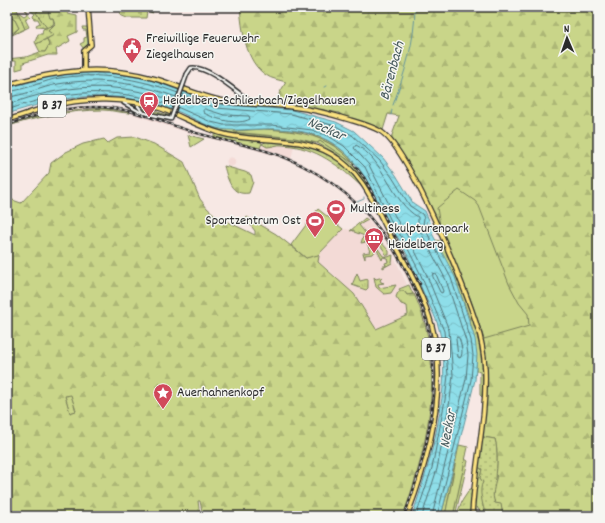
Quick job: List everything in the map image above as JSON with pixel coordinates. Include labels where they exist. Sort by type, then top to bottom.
[{"type":"main road","points":[[84,69],[84,51],[91,45],[88,7]]},
{"type":"main road","points":[[84,51],[84,69]]},
{"type":"main road","points":[[85,63],[92,69]]},
{"type":"main road","points":[[7,85],[51,73],[84,69],[137,74],[212,98],[244,104],[313,110],[367,125],[382,132],[394,144],[414,177],[463,287],[481,338],[485,383],[472,516]]},
{"type":"main road","name":"B 37","points":[[102,100],[138,105],[171,114]]},
{"type":"main road","name":"B 37","points":[[7,120],[54,105],[102,100],[124,103],[138,105],[171,114],[225,135],[243,138],[298,142],[315,146],[333,155],[348,167],[361,182],[397,248],[428,315],[435,337],[438,361],[436,402],[428,449],[419,483],[407,516]]},
{"type":"street","points":[[124,103],[138,111],[170,119],[187,74],[191,68],[198,68],[221,80],[254,104]]},
{"type":"street","points":[[244,96],[244,104]]},
{"type":"street","points":[[244,104],[247,99]]},
{"type":"street","points":[[138,105],[143,112]]},
{"type":"street","points":[[138,105],[138,111]]},
{"type":"street","points":[[143,107],[143,112]]},
{"type":"shaded area","points":[[93,106],[131,110],[188,130],[260,148],[262,143],[266,146],[281,144],[294,146],[291,159],[323,177],[350,196],[365,210],[384,233],[386,233],[420,300],[431,335],[434,362],[434,390],[428,437],[421,471],[405,516],[403,516],[418,473],[425,437],[432,382],[431,358],[427,330],[418,302],[399,262],[378,229],[360,209],[339,190],[310,171],[290,161],[250,148],[192,134],[123,111],[102,108],[55,112],[7,126],[7,124],[36,114]]},
{"type":"shaded area","points":[[231,157],[236,162],[231,167],[226,162]]},
{"type":"shaded area","points":[[366,217],[379,233],[379,240],[387,246],[407,285],[399,289],[398,299],[401,304],[407,306],[408,315],[376,329],[354,294],[348,290],[329,270],[317,262],[318,255],[343,229],[351,230]]},
{"type":"green space","points":[[8,7],[16,7],[25,29],[12,35],[19,28],[15,20],[7,15]]},
{"type":"green space","points":[[32,7],[38,7],[39,9],[36,13],[47,28],[37,27],[36,25],[40,23],[38,19],[34,19],[33,16],[35,14],[30,10],[33,9]]},
{"type":"green space","points":[[38,7],[47,7],[50,18],[53,18],[54,24],[47,28],[36,13],[39,9]]},
{"type":"green space","points":[[47,7],[66,7],[68,14],[77,16],[77,32],[68,36],[70,41],[56,49],[57,55],[48,55],[23,63],[23,68],[16,70],[16,61],[8,61],[10,65],[7,65],[7,59],[26,57],[40,52],[45,52],[49,45],[47,39],[53,35],[48,31],[55,24],[53,18],[50,18]]},
{"type":"green space","points":[[123,7],[148,7],[153,13],[147,11],[146,18],[127,18],[120,15]]},
{"type":"green space","points":[[240,7],[598,7],[598,516],[503,516],[501,505],[495,503],[493,497],[497,463],[497,448],[495,439],[483,437],[486,390],[480,330],[475,313],[422,190],[391,138],[399,116],[388,114],[383,130],[348,120],[339,113],[297,105],[279,104],[279,94],[286,82],[268,76],[253,62],[246,44]]},
{"type":"green space","points":[[26,9],[30,17],[25,19],[29,27],[25,29],[18,12],[24,16],[27,14]]},
{"type":"green space","points":[[7,15],[15,20],[19,28],[11,34],[7,30]]},
{"type":"green space","points":[[53,25],[48,31],[54,35],[36,44],[35,42],[38,34],[42,34],[43,29]]},
{"type":"green space","points":[[82,27],[89,27],[90,45],[84,49],[80,44],[84,42],[84,38],[87,37],[86,30],[83,30]]},
{"type":"green space","points":[[47,39],[49,45],[45,52],[40,52],[36,44]]},
{"type":"green space","points":[[102,108],[130,113],[103,110],[78,111],[43,117],[8,126],[46,114]]},
{"type":"green space","points":[[144,108],[171,116],[169,117],[144,111]]},
{"type":"green space","points":[[200,121],[224,128],[264,129],[234,131],[238,133],[295,138],[316,143],[236,134],[219,130],[199,122]]},
{"type":"green space","points":[[264,129],[289,130],[305,133]]},
{"type":"green space","points":[[264,129],[301,133],[324,140],[334,146],[353,163],[320,141],[317,143],[295,138],[234,132]]},
{"type":"green space","points":[[214,134],[262,143],[260,148],[214,137]]},
{"type":"green space","points":[[309,134],[326,140],[336,146],[355,164],[333,145]]},
{"type":"green space","points":[[188,135],[204,139],[191,147]]},
{"type":"green space","points":[[135,137],[154,144],[184,162],[200,199],[216,216],[255,235],[255,231],[246,219],[247,217],[276,234],[306,258],[317,254],[319,256],[318,262],[354,294],[376,329],[408,315],[407,306],[401,304],[396,297],[398,292],[404,291],[407,295],[414,294],[424,321],[430,349],[432,377],[426,434],[420,462],[403,516],[203,516],[200,501],[198,501],[200,516],[7,516],[7,198],[21,203],[49,173],[51,163],[66,152],[83,144],[104,139],[108,143],[117,138]],"holes":[[[71,395],[76,411],[70,413],[65,396]]]},
{"type":"green space","points":[[267,141],[295,144],[322,152],[346,165],[355,175],[363,188],[336,165],[317,154],[306,149],[295,147],[281,145],[267,147],[262,144]]},
{"type":"green space","points":[[320,141],[344,157],[356,168],[360,168],[370,188],[369,190],[359,175],[337,154],[317,143]]},
{"type":"green space","points":[[224,166],[251,175],[253,182],[249,193],[238,192],[231,186]]},
{"type":"green space","points":[[459,190],[475,201],[479,206],[509,284],[519,303],[528,314],[529,326],[484,339],[469,295],[441,231],[437,208]]},
{"type":"green space","name":"Sportzentrum Ost","points":[[318,209],[343,229],[318,255],[306,258],[291,245]]},
{"type":"green space","points":[[365,218],[368,220],[359,225],[367,235],[375,230],[379,240],[389,251],[389,255],[386,255],[384,250],[374,240],[354,232],[354,230],[350,231]]},
{"type":"green space","points":[[363,237],[371,240],[376,250],[373,254],[365,255],[365,259],[363,253],[370,252],[367,242],[361,243]]},
{"type":"green space","points":[[372,240],[383,256],[388,257],[393,255],[392,263],[383,268],[383,266],[386,266],[385,263],[388,262],[387,258],[383,257],[382,260]]},
{"type":"green space","points":[[435,240],[441,241],[458,278],[472,316],[481,356],[483,376],[482,397],[480,395],[480,372],[476,371],[474,336],[470,320],[458,287]]},
{"type":"green space","points":[[357,273],[360,281],[368,279],[368,288],[366,290],[352,285]]},
{"type":"green space","points":[[374,277],[376,279],[383,277],[380,280],[384,283],[378,284],[379,288],[396,285],[391,293],[384,294],[376,287]]},
{"type":"green space","points":[[409,285],[413,294],[407,295],[404,291],[400,291],[399,289]]},
{"type":"green space","points":[[71,394],[76,411],[70,413],[65,396]]},
{"type":"green space","points":[[52,397],[53,401],[49,405],[47,411],[44,402]]},
{"type":"green space","points":[[483,437],[495,439],[497,448],[497,463],[493,497],[495,503],[501,504],[503,516],[486,516],[481,494],[483,482],[480,478],[482,469],[478,467]]},
{"type":"green space","points":[[459,445],[468,447],[453,516],[445,516]]},
{"type":"green space","points":[[465,459],[468,461],[455,516],[453,516]]},
{"type":"green space","points":[[456,460],[445,516],[441,516]]},
{"type":"green space","points":[[478,467],[482,469],[480,478],[483,482],[483,506],[486,515],[491,516],[483,516],[477,507],[476,516],[473,516]]},
{"type":"green space","points":[[470,489],[473,489],[470,516],[456,516],[462,501]]},
{"type":"water","name":"Neckar","points":[[102,71],[148,79],[217,104],[292,110],[336,122],[354,131],[383,158],[396,175],[413,203],[425,211],[429,220],[426,222],[455,277],[475,339],[477,355],[475,380],[441,516],[412,516],[426,472],[438,424],[442,399],[444,374],[443,351],[438,324],[400,241],[357,165],[338,147],[327,140],[311,134],[295,130],[233,130],[216,128],[171,109],[128,99],[89,96],[70,98],[29,107],[7,114],[7,88],[56,75]]},
{"type":"waterway","name":"Bärenbach","points":[[393,105],[402,81],[411,45],[415,20],[415,7]]},
{"type":"waterway","points":[[88,30],[88,46]]},
{"type":"waterway","name":"Bärenbach","points":[[391,115],[392,110]]},
{"type":"waterway","points":[[357,202],[364,199]]},
{"type":"waterway","points":[[428,221],[433,231],[432,233]]},
{"type":"railway","points":[[7,125],[52,112],[83,107],[114,108],[129,111],[195,132],[279,155],[318,174],[333,184],[359,206],[382,232],[405,269],[424,313],[431,345],[433,395],[430,420],[420,469],[404,516]]},
{"type":"railway","points":[[354,165],[365,179],[420,284]]},
{"type":"place","name":"Freiwillige Feuerwehr Ziegelhausen","points":[[132,64]]},
{"type":"place","name":"Heidelberg-Schlierbach/Ziegelhausen","points":[[149,118]]},
{"type":"place","name":"Multiness","points":[[336,226]]},
{"type":"place","name":"Sportzentrum Ost","points":[[315,238]]},
{"type":"place","name":"Skulpturenpark Heidelberg","points":[[374,254]]},
{"type":"place","name":"Auerhahnenkopf","points":[[163,410]]}]
